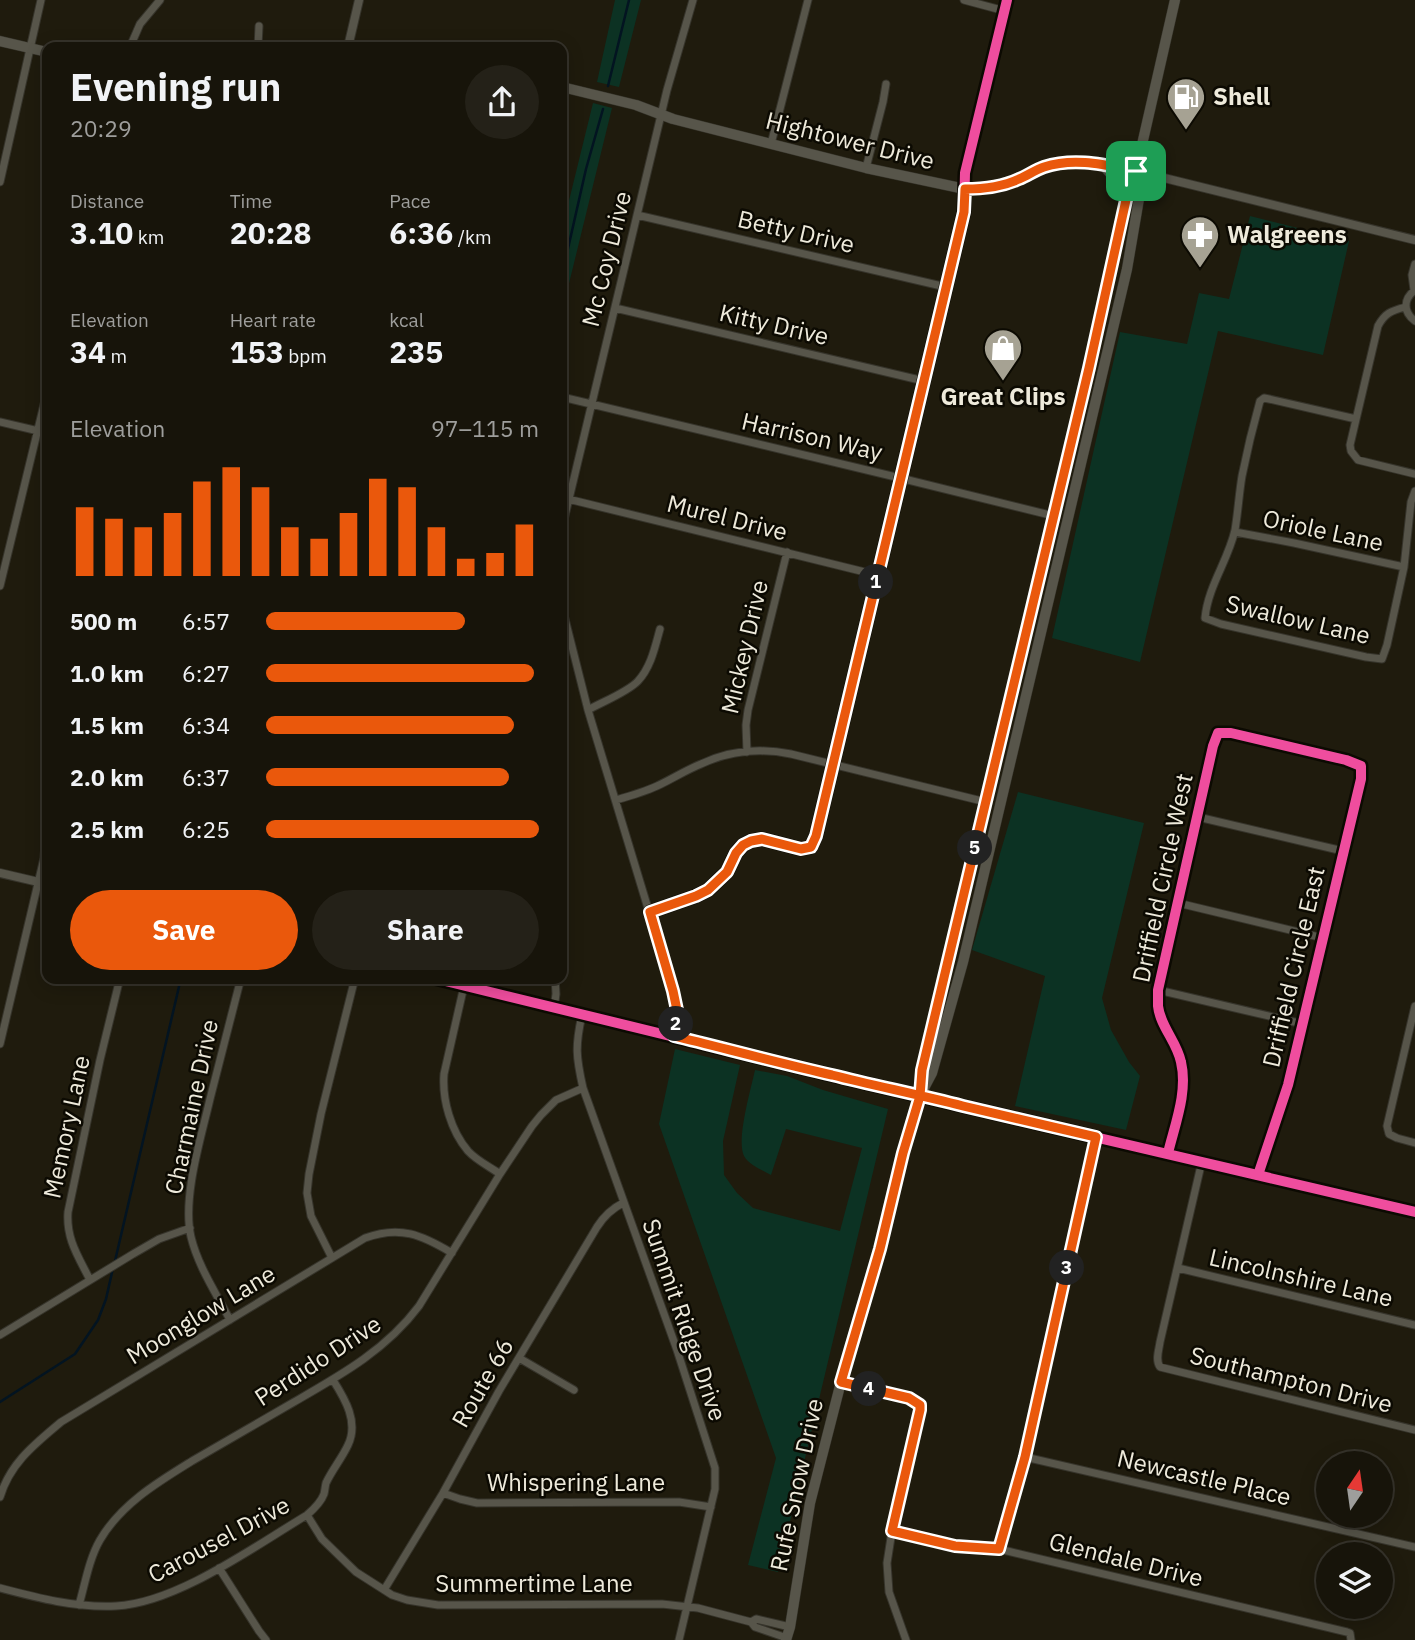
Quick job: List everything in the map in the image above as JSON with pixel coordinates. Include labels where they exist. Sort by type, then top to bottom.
[{"type":"main road","name":"Rufe Snow Drive","points":[[786,1639],[810,1503],[920,1096],[922,1070],[1175,0]]},
{"type":"main road","points":[[0,41],[42,51]]},
{"type":"main road","name":"Hightower Drive","points":[[567,88],[771,144],[965,189],[1005,184],[1044,167],[1058,164],[1082,162],[1136,171]]},
{"type":"main road","points":[[1101,164],[1116,180],[1126,200]]},
{"type":"main road","name":"Rufe Snow Drive","points":[[920,1096],[933,1073],[963,962],[1128,269],[1140,193],[1136,171]]},
{"type":"street","points":[[0,182],[41,0]]},
{"type":"street","points":[[132,42],[141,24],[160,0]]},
{"type":"street","points":[[349,42],[359,0]]},
{"type":"street","name":"Mc Coy Drive","points":[[567,504],[661,115],[693,0]]},
{"type":"street","points":[[771,144],[808,0]]},
{"type":"street","points":[[964,0],[1005,11]]},
{"type":"street","points":[[650,912],[708,890],[727,872],[743,845],[751,841],[762,839],[801,849],[811,847],[816,836],[964,212],[965,173],[1007,0]]},
{"type":"street","points":[[258,42],[259,26]]},
{"type":"street","points":[[866,168],[886,84]]},
{"type":"street","name":"Hightower Drive","points":[[1136,171],[1415,240]]},
{"type":"street","name":"Betty Drive","points":[[637,215],[946,287]]},
{"type":"street","points":[[1415,264],[1412,275],[1414,290],[1405,307],[1407,314],[1415,321]]},
{"type":"street","points":[[1405,307],[1391,311],[1378,326],[1350,445],[1358,460],[1415,474]]},
{"type":"street","name":"Kitty Drive","points":[[614,308],[924,381]]},
{"type":"street","name":"Harrison Way","points":[[567,398],[1054,516]]},
{"type":"street","points":[[1235,532],[1242,478],[1260,401],[1264,398],[1356,419]]},
{"type":"street","points":[[0,586],[42,413]]},
{"type":"street","points":[[0,422],[42,431]]},
{"type":"street","points":[[1404,567],[1411,502],[1415,491]]},
{"type":"street","name":"Murel Drive","points":[[568,499],[877,575]]},
{"type":"street","name":"Oriole Lane","points":[[1235,532],[1404,567]]},
{"type":"street","name":"Swallow Lane","points":[[1235,532],[1213,584],[1205,618],[1233,627],[1366,657],[1382,659],[1404,567]]},
{"type":"street","name":"Mickey Drive","points":[[747,752],[748,710],[787,552]]},
{"type":"street","points":[[567,627],[588,710],[673,991],[677,1010],[674,1036]]},
{"type":"street","points":[[588,710],[640,680],[648,667],[660,629]]},
{"type":"street","name":"Driffield Circle West","points":[[1168,1153],[1181,1100],[1183,1075],[1178,1053],[1158,1008],[1158,990],[1218,733],[1231,733],[1346,760],[1361,766]]},
{"type":"street","points":[[616,800],[659,785],[716,758],[747,752],[775,751],[986,802]]},
{"type":"street","name":"Driffield Circle East","points":[[1258,1175],[1288,1085],[1361,779],[1361,766]]},
{"type":"street","points":[[1198,817],[1343,851]]},
{"type":"street","points":[[0,873],[42,883]]},
{"type":"street","points":[[0,1044],[42,887]]},
{"type":"street","points":[[1178,903],[1323,937]]},
{"type":"street","name":"Memory Lane","points":[[90,1280],[69,1236],[68,1212],[119,984]]},
{"type":"street","name":"Charmaine Drive","points":[[230,1320],[198,1259],[190,1228],[189,1207],[195,1167],[240,984]]},
{"type":"street","points":[[332,1258],[311,1216],[307,1193],[321,1114],[354,984]]},
{"type":"street","points":[[456,984],[1415,1212]]},
{"type":"street","points":[[554,1008],[555,984]]},
{"type":"street","points":[[464,986],[443,1074],[446,1106],[468,1151],[500,1174]]},
{"type":"street","points":[[1158,990],[1303,1024]]},
{"type":"street","points":[[1415,1006],[1387,1126],[1389,1134],[1415,1143]]},
{"type":"street","name":"Summit Ridge Drive","points":[[582,1015],[576,1058],[583,1088],[677,1350],[715,1468],[715,1489],[679,1640]]},
{"type":"street","name":"Perdido Drive","points":[[79,1605],[99,1541],[135,1500],[160,1480],[333,1380],[386,1343],[405,1324],[419,1306],[500,1174],[541,1115],[556,1100],[583,1088]]},
{"type":"street","points":[[999,1549],[1025,1457],[1096,1137]]},
{"type":"street","name":"Southampton Drive","points":[[1202,1161],[1157,1356],[1160,1367],[1415,1430]]},
{"type":"street","name":"Route 66","points":[[384,1590],[597,1227],[604,1216],[623,1203]]},
{"type":"street","points":[[0,1335],[159,1239],[190,1228]]},
{"type":"street","name":"Moonglow Lane","points":[[0,1497],[10,1474],[20,1460],[61,1422],[365,1238],[380,1232],[402,1232],[429,1239],[452,1253]]},
{"type":"street","name":"Lincolnshire Lane","points":[[1178,1268],[1415,1325]]},
{"type":"street","points":[[519,1357],[574,1390]]},
{"type":"street","name":"Carousel Drive","points":[[0,1588],[79,1605],[119,1606],[157,1598],[219,1568],[307,1515],[323,1496],[326,1484],[349,1443],[351,1433],[350,1411],[333,1380]]},
{"type":"street","points":[[841,1382],[909,1398],[920,1405],[887,1563],[889,1592],[906,1640]]},
{"type":"street","name":"Newcastle Place","points":[[1025,1457],[1415,1547]]},
{"type":"street","name":"Whispering Lane","points":[[443,1493],[477,1503],[679,1502],[711,1507]]},
{"type":"street","name":"Summertime Lane","points":[[307,1515],[322,1539],[356,1572],[384,1590],[407,1600],[438,1605],[662,1604],[688,1607],[751,1622],[755,1627],[786,1639]]},
{"type":"street","name":"Glendale Drive","points":[[892,1531],[955,1546],[999,1549],[1350,1637]]},
{"type":"street","points":[[219,1568],[266,1640]]},
{"type":"street","name":"Summertime Lane","points":[[751,1622],[756,1619],[790,1627]]},
{"type":"green space","points":[[615,0],[641,0],[619,87],[597,82]]},
{"type":"green space","points":[[593,103],[612,108],[567,292],[567,209]]},
{"type":"green space","points":[[1250,216],[1349,241],[1323,355],[1218,331],[1140,662],[1052,638],[1120,332],[1187,344],[1199,293],[1229,299]]},
{"type":"green space","points":[[1018,792],[1144,823],[1102,998],[1111,1030],[1140,1076],[1126,1130],[1015,1106],[1045,976],[972,950]]},
{"type":"green space","points":[[675,1049],[740,1065],[723,1141],[724,1175],[737,1193],[753,1208],[840,1231],[862,1148],[786,1129],[771,1175],[752,1165],[744,1156],[742,1138],[755,1070],[787,1076],[823,1090],[888,1109],[778,1572],[748,1565],[776,1458],[659,1124]]},
{"type":"waterway","points":[[608,86],[629,0]]},
{"type":"waterway","points":[[567,253],[603,109]]},
{"type":"waterway","points":[[115,1261],[180,984]]},
{"type":"waterway","points":[[0,1402],[75,1354],[98,1320],[113,1268]]},
{"type":"cycle path","points":[[650,912],[708,890],[727,872],[743,845],[751,841],[762,839],[801,849],[811,847],[816,836],[964,212],[965,173],[1007,0]]},
{"type":"cycle path","points":[[1168,1153],[1180,1108],[1183,1073],[1179,1055],[1159,1013],[1158,990],[1213,746],[1218,733],[1231,733],[1346,760],[1361,766],[1361,779],[1288,1085],[1258,1175]]},
{"type":"cycle path","points":[[458,984],[826,1074],[1415,1212]]},
{"type":"place","name":"Shell","points":[[1186,131]]},
{"type":"place","name":"Walgreens","points":[[1200,269]]},
{"type":"place","name":"Great Clips","points":[[1003,382]]},
{"type":"route","points":[[1136,171],[1101,164],[1071,163],[1044,167],[1005,184],[965,189],[964,212],[816,836],[811,847],[801,849],[762,839],[751,841],[743,845],[727,872],[708,890],[650,912],[677,1010],[674,1036],[829,1075],[920,1096],[953,1104],[1096,1137],[1025,1457],[999,1549],[955,1546],[892,1531],[920,1405],[909,1398],[841,1382],[880,1249],[920,1096],[922,1070],[1089,368],[1128,191],[1136,171]]}]
